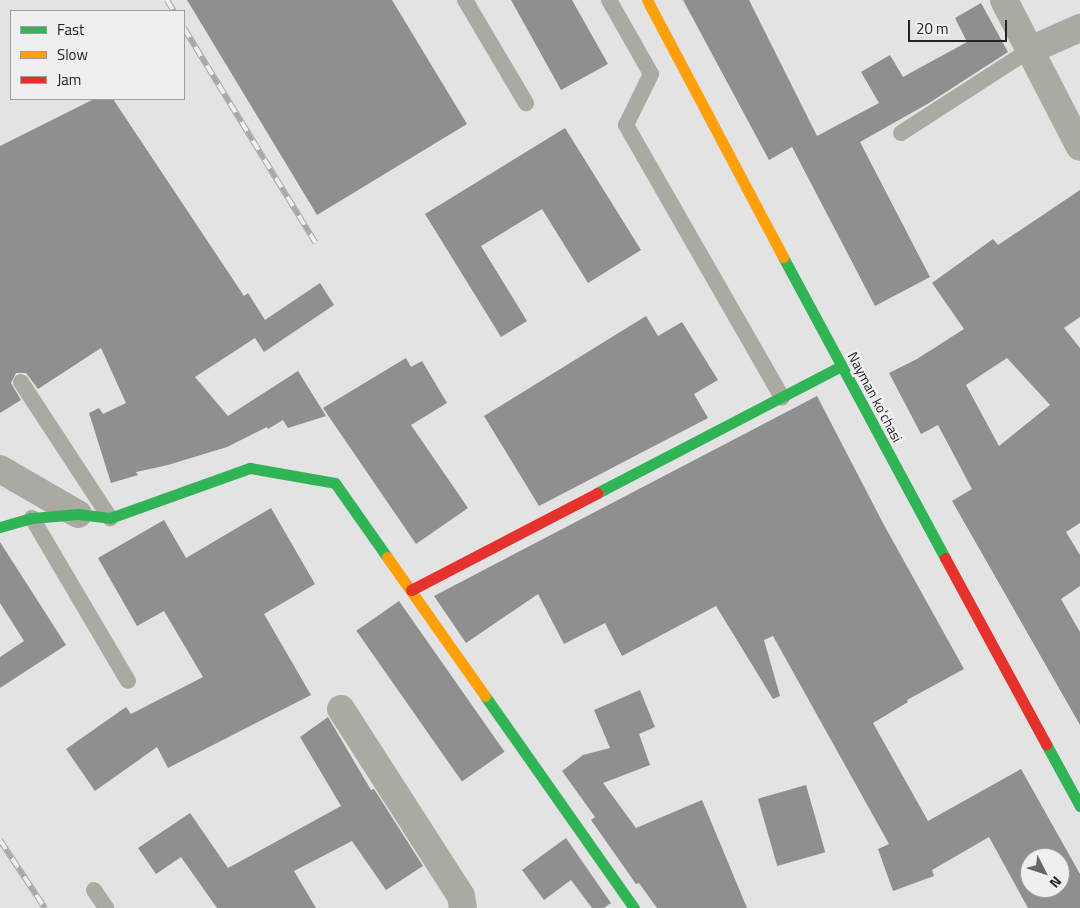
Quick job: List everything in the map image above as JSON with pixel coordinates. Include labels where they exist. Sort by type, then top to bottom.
[{"type":"street","name":"Nayman koʻchasi","points":[[647,0],[841,366],[1080,806]]},
{"type":"street","points":[[1004,0],[1080,147]]},
{"type":"street","points":[[1030,50],[1080,28]]},
{"type":"street","points":[[411,590],[841,366]]},
{"type":"street","points":[[0,528],[32,518],[78,514],[110,518],[250,468],[335,483],[634,908]]},
{"type":"street","points":[[0,469],[78,514]]},
{"type":"street","points":[[341,709],[461,896],[463,908]]},
{"type":"lane","points":[[465,0],[526,103]]},
{"type":"lane","points":[[609,0],[651,74],[626,125],[782,396]]},
{"type":"lane","points":[[901,134],[1030,50]]},
{"type":"lane","points":[[21,382],[110,518]]},
{"type":"lane","points":[[32,518],[128,681]]},
{"type":"lane","points":[[94,890],[106,908]]},
{"type":"building","points":[[187,0],[392,0],[467,124],[317,215]]},
{"type":"building","points":[[511,0],[572,0],[608,64],[561,90]]},
{"type":"building","points":[[683,0],[749,0],[817,136],[879,103],[861,72],[890,55],[903,77],[967,42],[955,18],[981,3],[1008,52],[929,103],[860,142],[930,277],[875,306],[792,147],[769,160]]},
{"type":"building","points":[[92,100],[114,100],[244,296],[248,293],[265,320],[320,283],[334,305],[264,352],[255,338],[195,377],[228,416],[298,371],[326,416],[288,428],[283,420],[268,429],[267,427],[227,447],[168,465],[136,472],[138,475],[111,483],[89,413],[99,408],[103,414],[126,403],[101,348],[38,389],[26,373],[16,373],[11,383],[21,400],[0,413],[0,146]]},
{"type":"building","points":[[565,128],[641,250],[588,283],[542,209],[481,246],[527,321],[501,337],[425,214]]},
{"type":"building","points":[[1080,190],[1080,317],[1064,328],[1080,348],[1080,523],[1066,532],[1080,555],[1080,586],[1061,599],[1080,632],[1080,725],[952,501],[972,489],[938,425],[921,434],[889,373],[917,359],[964,329],[932,283],[993,239],[998,245]],"holes":[[[1007,358],[1050,405],[999,446],[966,385]]]},
{"type":"building","points":[[646,316],[658,336],[682,322],[718,380],[694,394],[708,418],[539,506],[484,416]]},
{"type":"building","points":[[406,358],[411,367],[422,361],[447,403],[411,425],[468,508],[416,544],[323,408]]},
{"type":"building","points":[[817,396],[884,525],[964,669],[907,700],[908,702],[873,723],[928,821],[1021,769],[1065,848],[1020,848],[1020,893],[989,837],[932,870],[934,876],[893,891],[878,849],[889,844],[773,636],[764,640],[780,696],[773,699],[716,606],[622,656],[605,623],[564,644],[538,594],[466,643],[434,596]]},
{"type":"building","points":[[271,508],[315,584],[264,614],[311,695],[168,768],[157,747],[95,791],[66,749],[126,707],[131,714],[203,677],[164,611],[137,626],[98,558],[164,520],[186,558]]},
{"type":"building","points":[[0,542],[66,645],[0,688],[0,657],[24,641],[0,603]]},
{"type":"building","points":[[399,601],[505,752],[462,782],[356,631]]},
{"type":"building","points":[[640,690],[655,727],[639,734],[650,765],[603,783],[636,828],[702,800],[747,908],[657,908],[639,883],[636,884],[591,820],[595,817],[562,771],[583,755],[610,748],[594,710]]},
{"type":"building","points":[[328,717],[371,790],[374,789],[423,866],[386,890],[352,841],[294,871],[316,908],[217,908],[181,857],[156,874],[138,848],[190,813],[228,868],[341,806],[300,737]]},
{"type":"building","points":[[806,785],[825,852],[777,866],[758,799]]},
{"type":"building","points":[[566,838],[611,903],[604,908],[592,908],[571,880],[544,900],[522,870]]},
{"type":"building","points":[[1070,856],[1080,874],[1080,908],[1028,908],[1023,898],[1070,898]]},
{"type":"railway","points":[[167,0],[173,10]]},
{"type":"railway","points":[[185,30],[316,243]]},
{"type":"railway","points":[[0,840],[45,908]]},
{"type":"traffic: fast","points":[[783,257],[945,558]]},
{"type":"traffic: fast","points":[[597,493],[841,366]]},
{"type":"traffic: fast","points":[[0,527],[32,518],[78,514],[110,518],[250,468],[335,483],[387,557]]},
{"type":"traffic: fast","points":[[485,696],[634,908]]},
{"type":"traffic: fast","points":[[1046,744],[1080,806]]},
{"type":"traffic: slow","points":[[647,0],[783,257]]},
{"type":"traffic: slow","points":[[387,557],[485,696]]},
{"type":"traffic: jam","points":[[411,590],[597,493]]},
{"type":"traffic: jam","points":[[945,558],[1046,744]]}]
